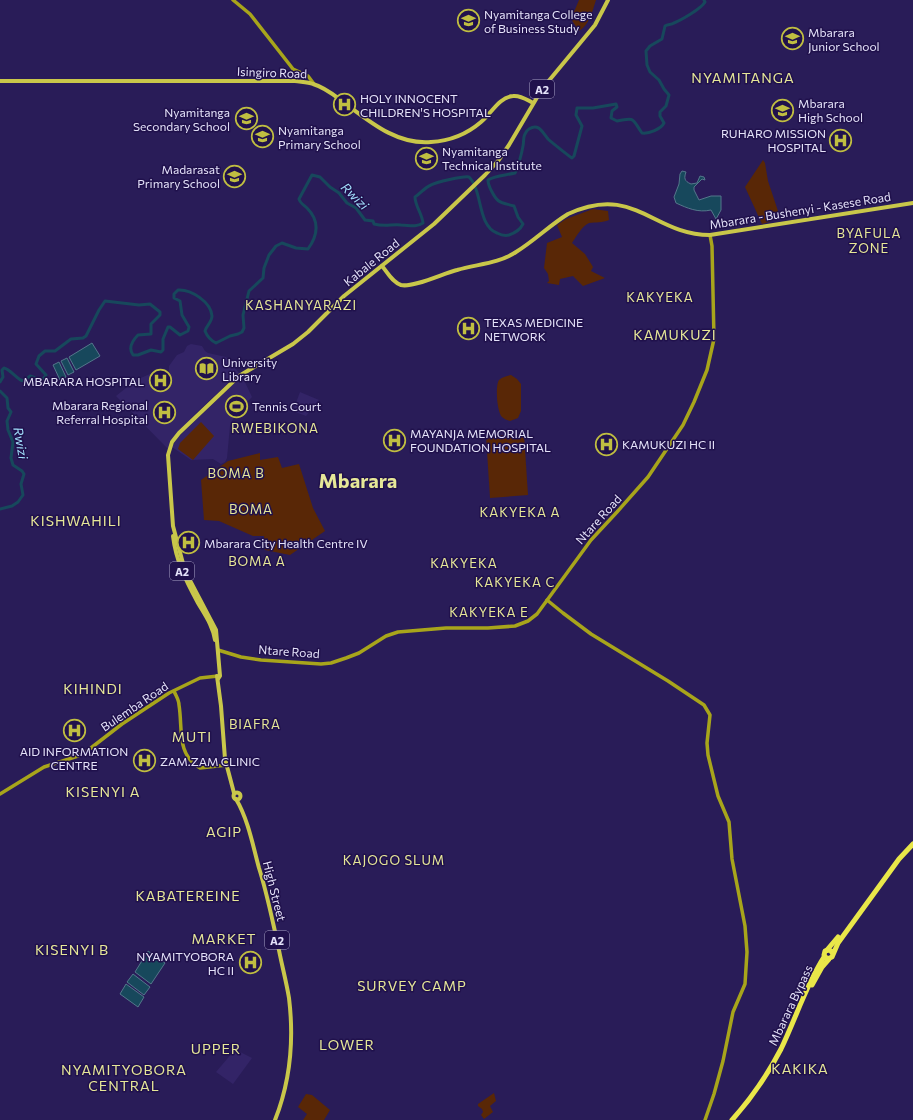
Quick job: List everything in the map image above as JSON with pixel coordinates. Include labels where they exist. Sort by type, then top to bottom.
[{"type":"highway","points":[[829,957],[830,950],[827,950],[832,946],[894,862],[913,841]]},
{"type":"highway","points":[[829,957],[900,859],[913,844]]},
{"type":"highway","name":"Mbarara Bypass","points":[[732,1120],[759,1085],[775,1060],[808,986],[829,957]]},
{"type":"highway","name":"Mbarara Bypass","points":[[737,1120],[775,1065],[792,1032],[815,980],[829,957]]},
{"type":"main road","points":[[233,0],[250,14],[289,65],[296,71],[308,76],[314,84]]},
{"type":"main road","name":"A2","points":[[533,103],[553,74],[595,25],[608,0]]},
{"type":"main road","name":"Isingiro Road","points":[[0,81],[284,80],[314,84],[333,94],[386,133],[410,141],[421,142],[452,138],[468,131],[482,121],[500,102],[509,96],[521,96],[533,103]]},
{"type":"main road","name":"Kabale Road","points":[[216,639],[216,630],[212,621],[185,571],[173,526],[168,455],[172,442],[179,433],[234,379],[249,368],[304,336],[344,296],[434,224],[479,181],[502,156],[533,103]]},
{"type":"main road","name":"Mbarara - Bushenyi - Kasese Road","points":[[382,266],[391,279],[402,285],[416,284],[459,269],[485,264],[507,257],[568,214],[596,204],[627,206],[686,232],[710,235],[913,203]]},
{"type":"main road","name":"Ntare Road","points":[[218,650],[242,657],[260,660],[310,664],[331,663],[359,653],[386,636],[398,632],[440,628],[500,627],[524,624],[533,618],[548,600],[591,540],[648,477],[683,425],[694,402],[707,370],[714,339],[712,246],[710,235]]},
{"type":"main road","name":"Mbarara - Bushenyi - Kasese Road","points":[[382,266],[385,273],[392,281],[402,286],[417,285],[428,280]]},
{"type":"main road","points":[[548,600],[563,614],[591,634],[704,705],[710,715],[707,743],[708,755],[718,796],[729,822],[731,850],[745,926],[747,952],[745,984],[733,1012],[723,1061],[705,1120]]},
{"type":"main road","name":"A2","points":[[216,639],[218,650],[218,677]]},
{"type":"main road","name":"A2","points":[[216,639],[218,677],[227,765]]},
{"type":"main road","name":"Bulemba Road","points":[[0,794],[44,767],[78,756],[87,751],[122,724],[174,691],[200,678],[218,677]]},
{"type":"main road","points":[[174,691],[179,704],[182,745],[184,752],[200,768],[227,765]]},
{"type":"main road","name":"High Street","points":[[227,765],[236,793],[240,794],[238,798],[264,884],[289,998],[291,1044],[286,1079],[275,1120]]},
{"type":"shaded area","points":[[579,0],[596,0],[586,25],[579,31],[571,19]]},
{"type":"shaded area","points":[[763,160],[778,211],[776,218],[762,224],[745,187]]},
{"type":"shaded area","points":[[593,209],[608,211],[609,220],[586,224],[572,243],[585,254],[593,267],[591,271],[605,278],[583,286],[573,276],[560,279],[559,285],[547,283],[549,281],[548,274],[544,268],[547,243],[562,237],[557,225],[566,219]]},
{"type":"shaded area","points":[[191,344],[202,346],[208,353],[226,357],[239,373],[178,432],[168,449],[116,396],[136,380],[150,374],[161,376],[166,374],[169,371],[169,366],[177,355],[184,352],[187,346]]},
{"type":"shaded area","points":[[511,375],[521,384],[521,411],[518,418],[510,421],[502,417],[500,414],[497,393],[499,380],[503,377]]},
{"type":"shaded area","points":[[242,376],[252,397],[242,407],[233,419],[230,426],[227,458],[225,462],[221,464],[213,459],[191,460],[172,447],[178,437]]},
{"type":"shaded area","points":[[300,392],[319,400],[306,416],[293,411]]},
{"type":"shaded area","points":[[201,422],[214,436],[193,460],[178,449],[180,443]]},
{"type":"shaded area","points":[[524,434],[528,495],[490,498],[486,436]]},
{"type":"shaded area","points":[[260,453],[260,460],[278,457],[282,468],[299,464],[313,508],[325,531],[290,555],[265,550],[264,536],[253,536],[219,521],[204,520],[201,480],[228,461]]},
{"type":"shaded area","points":[[236,1050],[252,1058],[233,1084],[216,1072]]},
{"type":"shaded area","points":[[494,1093],[496,1101],[490,1106],[493,1112],[484,1119],[481,1115],[483,1112],[482,1109],[478,1106],[478,1104]]},
{"type":"shaded area","points":[[306,1094],[312,1095],[330,1110],[324,1120],[303,1120],[307,1114],[298,1107]]},
{"type":"water","points":[[682,171],[686,172],[685,179],[691,184],[697,183],[700,176],[704,177],[705,180],[702,179],[694,187],[699,200],[711,196],[721,196],[721,210],[716,219],[711,210],[697,210],[676,203],[674,197]]},
{"type":"water","points":[[92,343],[100,356],[76,370],[69,357]]},
{"type":"water","points":[[67,358],[74,372],[68,375],[61,361]]},
{"type":"water","points":[[59,362],[66,377],[60,380],[53,365]]},
{"type":"water","points":[[148,951],[165,963],[151,984],[135,972]]},
{"type":"water","points":[[133,974],[150,987],[144,995],[127,982]]},
{"type":"water","points":[[126,984],[144,997],[138,1007],[120,994]]},
{"type":"waterway","name":"Rwizi","points":[[0,382],[3,377],[2,370],[4,368],[23,381],[30,376],[41,380],[44,378],[46,375],[36,364],[39,356],[45,351],[55,351],[71,339],[83,338],[86,336],[105,301],[139,305],[150,304],[160,312],[160,315],[151,324],[151,334],[138,335],[134,340],[131,345],[133,355],[138,355],[151,350],[161,352],[163,350],[163,339],[168,327],[180,335],[188,331],[189,327],[182,315],[180,301],[174,298],[174,294],[178,290],[183,290],[200,297],[208,306],[211,311],[212,318],[205,331],[214,342],[216,343],[242,332],[244,328],[243,315],[249,291],[263,278],[264,268],[269,255],[276,246],[282,243],[296,248],[308,249],[314,239],[316,233],[316,223],[311,213],[299,199],[312,175],[320,177],[330,187],[339,193],[347,203],[356,208],[365,220],[373,221],[374,224],[378,225],[412,226],[423,223],[415,197],[426,188],[434,184],[456,178],[469,177],[476,191],[486,223],[491,229],[498,234],[504,235],[509,235],[515,232],[523,224],[518,217],[514,206],[502,203],[498,200],[493,195],[488,184],[488,180],[515,173],[521,156],[524,137],[527,130],[532,127],[538,128],[548,139],[572,158],[574,156],[582,126],[576,115],[577,108],[593,108],[616,104],[617,107],[612,111],[611,118],[617,121],[631,119],[635,122],[642,133],[651,132],[658,129],[664,123],[660,116],[660,112],[666,106],[669,95],[659,80],[650,72],[647,65],[646,51],[650,46],[662,39],[665,26],[673,24],[686,17],[703,5],[705,2],[704,0]]},
{"type":"waterway","name":"Rwizi","points":[[0,391],[7,398],[8,408],[11,412],[7,421],[8,430],[13,442],[11,458],[13,465],[24,474],[21,484],[23,495],[18,502],[12,506],[0,509]]},
{"type":"place","name":"Nyamitanga College of Business Study","points":[[469,21]]},
{"type":"place","name":"Mbarara Junior School","points":[[792,39]]},
{"type":"place","name":"HOLY INNOCENT CHILDREN'S HOSPITAL","points":[[345,105]]},
{"type":"place","name":"Mbarara High School","points":[[783,110]]},
{"type":"place","name":"Nyamitanga Secondary School","points":[[246,119]]},
{"type":"place","name":"Nyamitanga Primary School","points":[[263,137]]},
{"type":"place","name":"RUHARO MISSION HOSPITAL","points":[[841,140]]},
{"type":"place","name":"Nyamitanga Technical Institute","points":[[427,158]]},
{"type":"place","name":"Madarasat Primary School","points":[[235,176]]},
{"type":"place","name":"TEXAS MEDICINE NETWORK","points":[[469,329]]},
{"type":"place","name":"University Library","points":[[206,369]]},
{"type":"place","name":"MBARARA HOSPITAL","points":[[160,381]]},
{"type":"place","name":"Tennis Court","points":[[237,406]]},
{"type":"place","name":"Mbarara Regional Referral Hospital","points":[[164,412]]},
{"type":"place","name":"MAYANJA MEMORIAL FOUNDATION HOSPITAL","points":[[395,440]]},
{"type":"place","name":"KAMUKUZI HC II","points":[[607,444]]},
{"type":"place","name":"Mbarara City Health Centre IV","points":[[188,543]]},
{"type":"place","name":"AID INFORMATION CENTRE","points":[[74,730]]},
{"type":"place","name":"ZAM.ZAM CLINIC","points":[[145,761]]},
{"type":"place","name":"NYAMITYOBORA HC II","points":[[250,963]]},
{"type":"district","name":"NYAMITANGA","points":[[743,77]]},
{"type":"district","name":"BYAFULA ZONE","points":[[869,240]]},
{"type":"district","name":"KAKYEKA","points":[[660,297]]},
{"type":"district","name":"KASHANYARAZI","points":[[301,305]]},
{"type":"district","name":"KAMUKUZI","points":[[675,334]]},
{"type":"district","name":"RWEBIKONA","points":[[275,428]]},
{"type":"district","name":"BOMA B","points":[[236,473]]},
{"type":"district","name":"Mbarara","points":[[358,480]]},
{"type":"district","name":"BOMA","points":[[251,509]]},
{"type":"district","name":"KAKYEKA A","points":[[520,512]]},
{"type":"district","name":"KISHWAHILI","points":[[76,520]]},
{"type":"district","name":"BOMA A","points":[[257,561]]},
{"type":"district","name":"KAKYEKA","points":[[464,563]]},
{"type":"district","name":"KAKYEKA C","points":[[515,582]]},
{"type":"district","name":"KAKYEKA E","points":[[489,612]]},
{"type":"district","name":"KIHINDI","points":[[93,688]]},
{"type":"district","name":"BIAFRA","points":[[255,724]]},
{"type":"district","name":"MUTI","points":[[192,736]]},
{"type":"district","name":"KISENYI A","points":[[103,791]]},
{"type":"district","name":"AGIP","points":[[224,831]]},
{"type":"district","name":"KAJOGO SLUM","points":[[394,860]]},
{"type":"district","name":"KABATEREINE","points":[[188,895]]},
{"type":"district","name":"MARKET","points":[[224,938]]},
{"type":"district","name":"KISENYI B","points":[[72,949]]},
{"type":"district","name":"SURVEY CAMP","points":[[412,985]]},
{"type":"district","name":"LOWER","points":[[347,1044]]},
{"type":"district","name":"UPPER","points":[[216,1048]]},
{"type":"district","name":"KAKIKA","points":[[800,1068]]},
{"type":"district","name":"NYAMITYOBORA CENTRAL","points":[[124,1078]]}]
